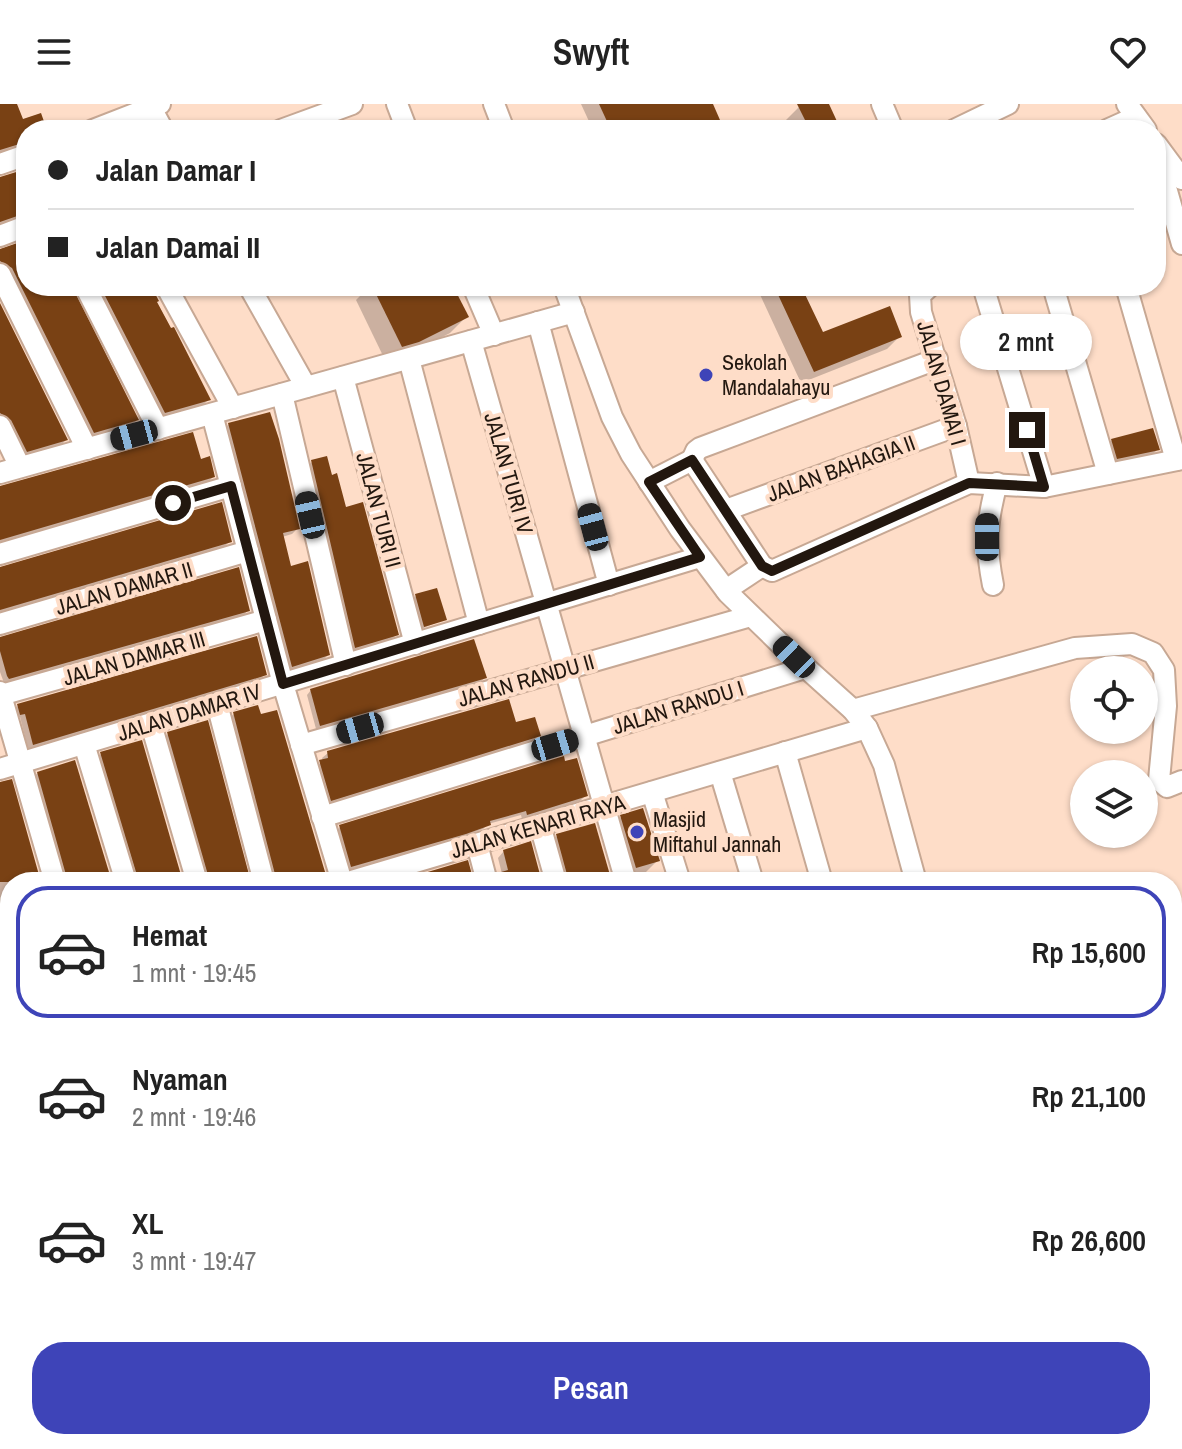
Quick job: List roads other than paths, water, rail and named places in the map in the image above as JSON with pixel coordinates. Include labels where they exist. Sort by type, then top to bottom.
[{"type":"street","points":[[308,120],[352,104]]},
{"type":"street","points":[[975,120],[1008,104]]},
{"type":"street","points":[[119,120],[155,106]]},
{"type":"street","points":[[1169,177],[1182,244]]},
{"type":"street","points":[[0,274],[87,449]]},
{"type":"street","points":[[90,296],[158,429]]},
{"type":"street","points":[[171,296],[233,408]]},
{"type":"street","points":[[255,296],[306,387]]},
{"type":"street","points":[[477,296],[494,335]]},
{"type":"street","points":[[568,296],[612,417],[631,454],[700,557],[751,616],[853,710],[867,728],[884,765],[913,872]]},
{"type":"street","name":"JALAN DAMAI I","points":[[921,296],[969,483]]},
{"type":"street","points":[[986,296],[1044,487]]},
{"type":"street","points":[[1056,296],[1108,474]]},
{"type":"street","points":[[692,460],[762,566],[768,570],[776,570],[969,483],[1044,487],[1179,460],[1129,296]]},
{"type":"street","points":[[0,473],[574,312]]},
{"type":"street","points":[[538,322],[609,585]]},
{"type":"street","name":"JALAN TURI IV","points":[[471,341],[623,872]]},
{"type":"street","points":[[409,359],[479,624]]},
{"type":"street","points":[[649,482],[692,460],[700,448],[937,359]]},
{"type":"street","name":"JALAN TURI II","points":[[343,377],[415,644]]},
{"type":"street","points":[[282,394],[346,665]]},
{"type":"street","points":[[212,414],[283,684],[341,872]]},
{"type":"street","points":[[0,426],[20,467]]},
{"type":"street","name":"JALAN BAHAGIA II","points":[[726,510],[956,426]]},
{"type":"street","points":[[993,585],[987,554],[987,519],[997,483]]},
{"type":"street","points":[[0,554],[231,486]]},
{"type":"street","name":"JALAN DAMAR II","points":[[0,624],[248,551]]},
{"type":"street","name":"JALAN DAMAR IV","points":[[0,769],[700,557]]},
{"type":"street","points":[[726,590],[762,566]]},
{"type":"street","name":"JALAN RANDU II","points":[[301,745],[751,616]]},
{"type":"street","name":"JALAN DAMAR III","points":[[0,694],[266,620]]},
{"type":"street","points":[[853,710],[1075,648],[1132,644],[1149,650],[1160,662],[1174,704],[1159,780],[1167,787],[1182,781]]},
{"type":"street","name":"JALAN RANDU I","points":[[322,817],[805,668]]},
{"type":"street","points":[[0,694],[52,872]]},
{"type":"street","points":[[217,704],[261,872]]},
{"type":"street","points":[[151,724],[194,872]]},
{"type":"street","name":"JALAN KENARI RAYA","points":[[414,872],[477,844],[867,728]]},
{"type":"street","points":[[84,744],[123,872]]},
{"type":"street","points":[[785,752],[819,872]]},
{"type":"street","points":[[720,772],[750,872]]},
{"type":"street","points":[[652,792],[677,872]]},
{"type":"street","points":[[540,825],[553,872]]},
{"type":"street","points":[[477,844],[484,872]]},
{"type":"place","name":"Sekolah Mandalahayu","points":[[706,375]]},
{"type":"place","name":"Masjid Miftahul Jannah","points":[[637,832]]}]
